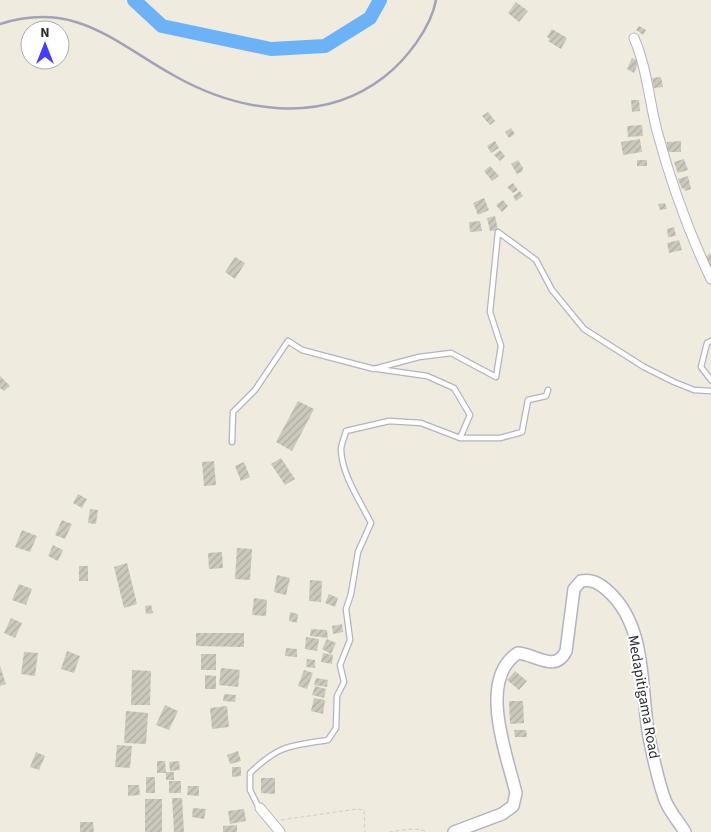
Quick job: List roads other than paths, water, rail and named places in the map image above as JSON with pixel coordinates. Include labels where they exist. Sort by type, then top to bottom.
[{"type":"street","points":[[634,38],[642,57],[657,130],[677,201],[711,280]]},
{"type":"street","name":"Medapitigama Road","points":[[454,832],[502,814],[513,806],[516,793],[497,716],[499,677],[510,658],[518,653],[555,663],[562,660],[566,651],[574,589],[581,581],[589,580],[600,584],[616,598],[632,628],[643,673],[649,736],[665,801],[685,832]]},
{"type":"street","points":[[260,808],[280,832]]},
{"type":"lane","points":[[374,369],[419,357],[450,353],[496,377],[501,346],[490,312],[498,232],[536,260],[552,290],[584,329],[644,367],[674,382],[694,390],[711,391]]},
{"type":"lane","points":[[232,442],[233,412],[255,390],[288,341],[302,350],[374,369],[427,376],[454,388],[470,415],[460,438]]},
{"type":"lane","points":[[711,341],[707,343],[702,367],[711,380]]},
{"type":"lane","points":[[260,808],[250,790],[250,773],[266,758],[284,747],[328,740],[336,728],[336,696],[344,682],[340,665],[350,640],[346,609],[351,594],[358,552],[371,523],[350,482],[346,468],[341,449],[346,431],[389,421],[421,423],[460,438],[500,438],[522,432],[528,400],[546,396],[548,390]]},
{"type":"waterway","points":[[134,0],[162,26],[271,49],[325,46],[370,18],[380,0]]},
{"type":"railway","points":[[0,24],[27,18],[50,17],[72,21],[112,38],[198,88],[225,98],[252,105],[279,108],[307,108],[334,103],[360,92],[384,77],[401,62],[416,43],[429,21],[436,0]]}]
